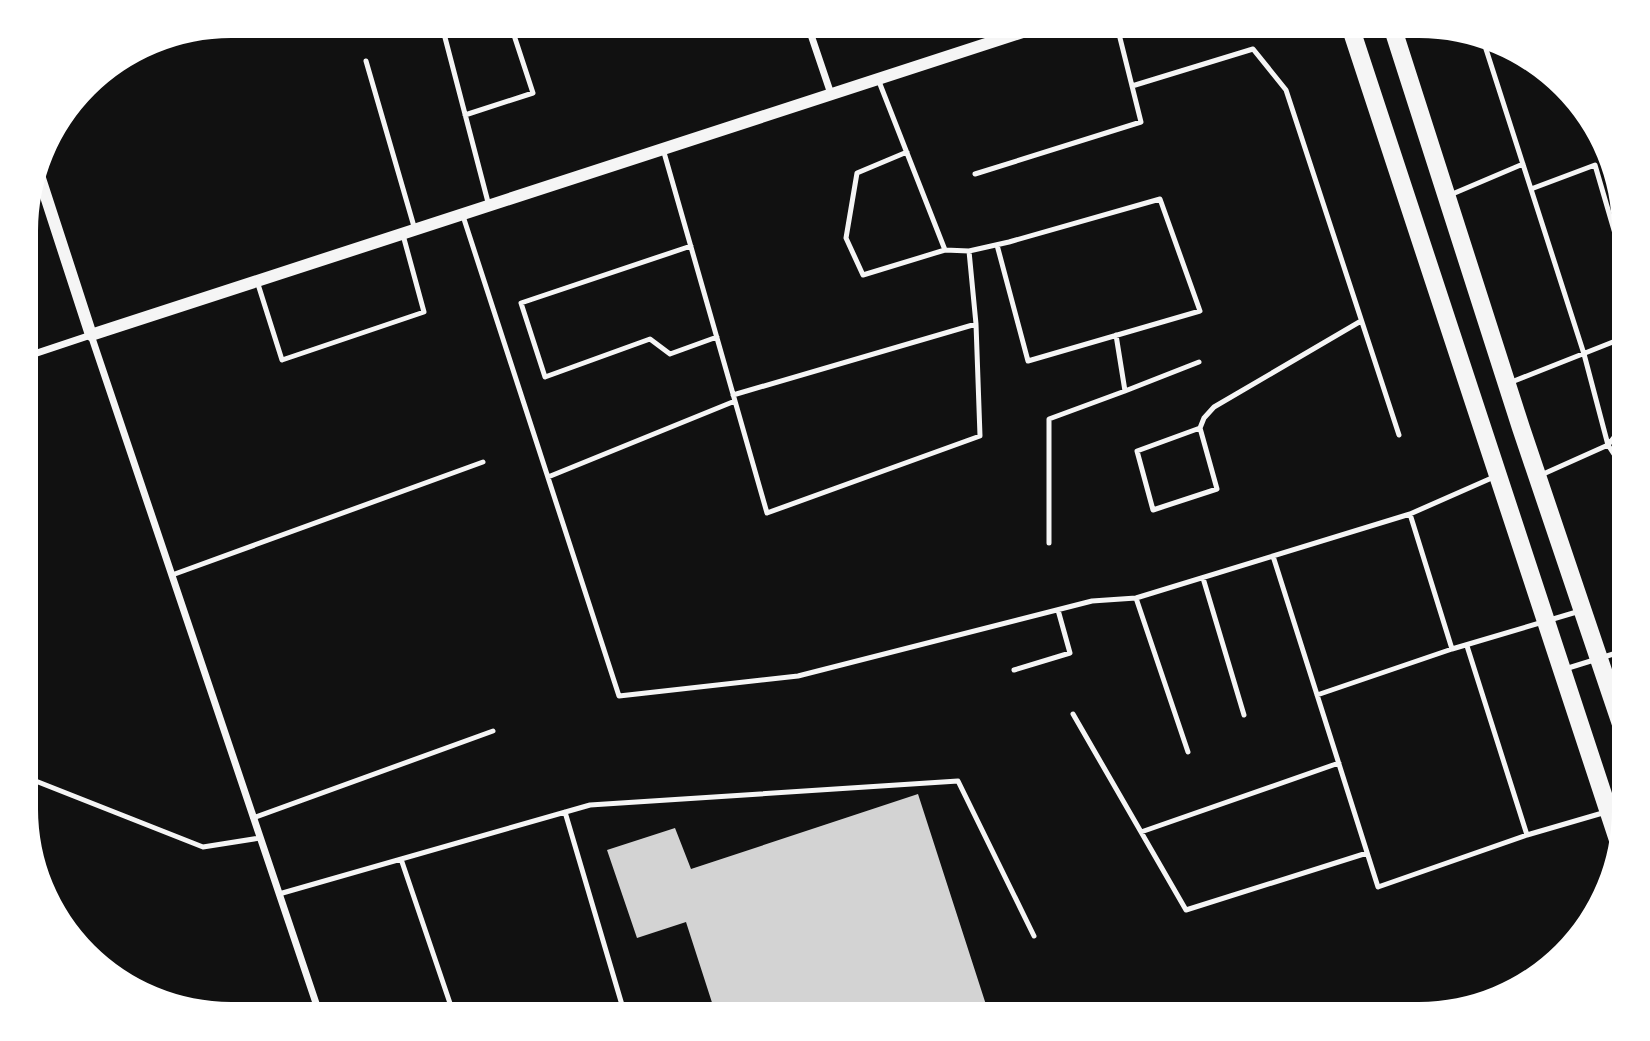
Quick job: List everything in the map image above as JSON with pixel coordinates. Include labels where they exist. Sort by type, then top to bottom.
[{"type":"main road","points":[[1354,39],[1611,820]]},
{"type":"main road","points":[[1396,39],[1507,384],[1611,691]]},
{"type":"street","points":[[812,39],[831,94]]},
{"type":"street","points":[[38,353],[1001,39]]},
{"type":"street","points":[[43,189],[316,1002]]},
{"type":"lane","points":[[445,39],[489,206]]},
{"type":"lane","points":[[465,116],[533,93],[515,39]]},
{"type":"lane","points":[[975,174],[1141,122],[1120,39]]},
{"type":"lane","points":[[1132,86],[1253,49],[1286,90],[1399,435]]},
{"type":"lane","points":[[1487,51],[1584,354],[1611,450]]},
{"type":"lane","points":[[257,281],[282,360],[424,312],[409,232],[366,61]]},
{"type":"lane","points":[[878,79],[945,250]]},
{"type":"lane","points":[[663,149],[767,513],[980,436],[976,324],[969,251]]},
{"type":"lane","points":[[907,152],[857,173],[846,238],[863,275],[945,250],[969,251],[997,245],[1160,199],[1200,311],[1028,361],[997,245]]},
{"type":"lane","points":[[1447,197],[1523,164]]},
{"type":"lane","points":[[1531,189],[1595,165],[1611,220]]},
{"type":"lane","points":[[462,214],[619,696],[798,676],[1092,601],[1136,598],[1410,514],[1497,476]]},
{"type":"lane","points":[[691,246],[522,303],[545,377],[650,339],[670,354],[717,337]]},
{"type":"lane","points":[[1200,428],[1137,451],[1153,510],[1217,489],[1200,428],[1204,418],[1214,407],[1362,321]]},
{"type":"lane","points":[[548,477],[734,398],[976,324]]},
{"type":"lane","points":[[1116,335],[1125,391]]},
{"type":"lane","points":[[1507,384],[1611,343]]},
{"type":"lane","points":[[1049,543],[1049,419],[1199,362]]},
{"type":"lane","points":[[1538,476],[1608,445],[1611,441]]},
{"type":"lane","points":[[172,575],[483,462]]},
{"type":"lane","points":[[1410,514],[1452,649]]},
{"type":"lane","points":[[1273,556],[1378,887],[1527,835],[1608,811]]},
{"type":"lane","points":[[1203,578],[1244,715]]},
{"type":"lane","points":[[1136,598],[1188,752]]},
{"type":"lane","points":[[1014,670],[1070,653],[1058,610]]},
{"type":"lane","points":[[1317,695],[1452,649],[1584,610]]},
{"type":"lane","points":[[1467,646],[1527,835]]},
{"type":"lane","points":[[1562,670],[1611,655]]},
{"type":"lane","points":[[1073,714],[1186,910],[1367,853]]},
{"type":"lane","points":[[253,818],[493,732]]},
{"type":"lane","points":[[1141,832],[1339,763]]},
{"type":"lane","points":[[279,894],[590,805],[958,781],[1034,936]]},
{"type":"lane","points":[[38,782],[203,847],[260,838]]},
{"type":"lane","points":[[565,812],[621,1002]]},
{"type":"lane","points":[[401,859],[450,1002]]},
{"type":"building","points":[[918,794],[985,1002],[712,1002],[686,922],[637,938],[607,850],[675,828],[691,869]]}]
